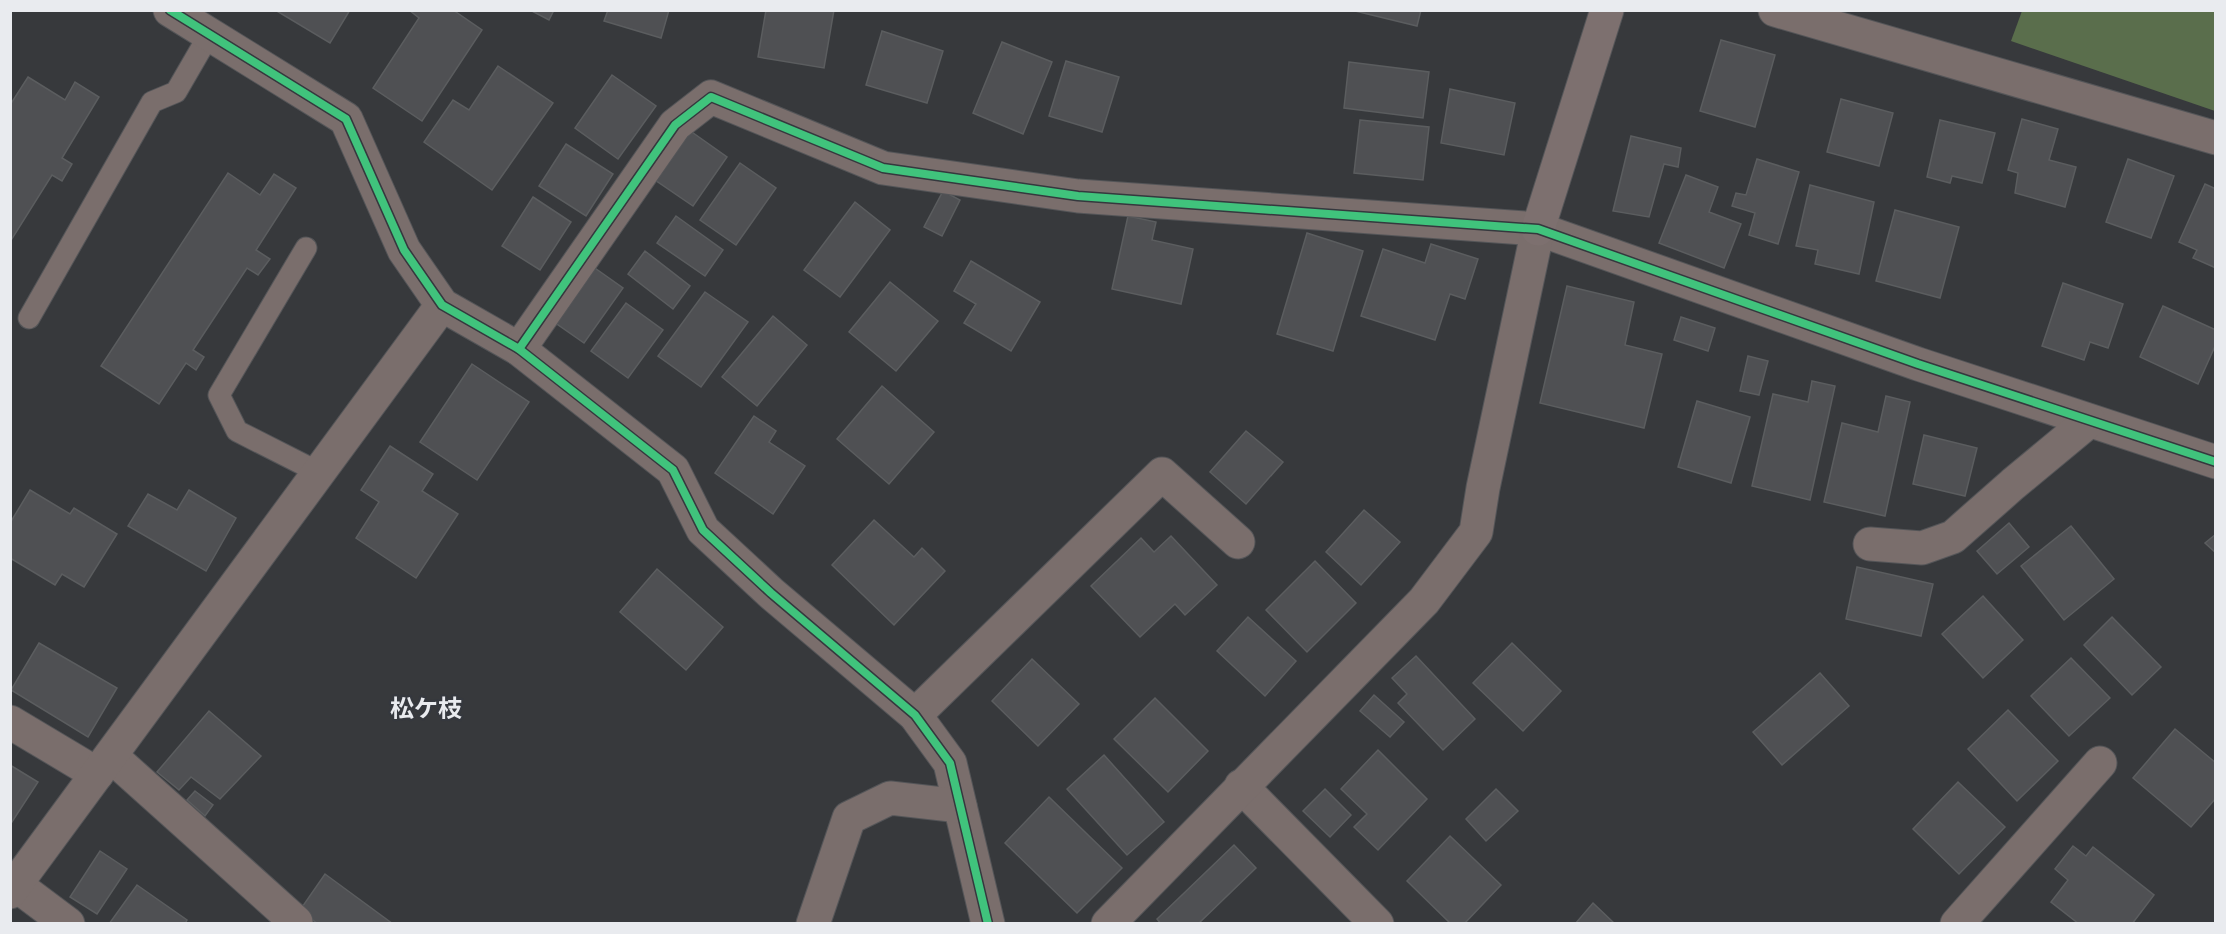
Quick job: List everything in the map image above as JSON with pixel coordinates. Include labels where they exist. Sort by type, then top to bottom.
[{"type":"street","points":[[170,10],[346,118],[405,250],[442,305],[519,350],[673,470],[703,530],[771,593],[915,715],[950,763],[988,924]]},
{"type":"street","points":[[1108,924],[1424,601],[1476,532],[1483,488],[1538,230],[1607,10]]},
{"type":"street","points":[[1776,10],[2216,138]]},
{"type":"street","points":[[519,350],[675,125],[711,97],[883,168],[1078,196],[1538,230],[1906,360],[2216,462]]},
{"type":"street","points":[[68,924],[13,888],[442,305]]},
{"type":"street","points":[[1870,544],[1922,548],[1953,537],[2089,421]]},
{"type":"street","points":[[915,715],[1162,474],[1238,542]]},
{"type":"street","points":[[10,722],[104,765],[296,922]]},
{"type":"street","points":[[1958,924],[2100,763]]},
{"type":"street","points":[[1241,786],[1377,924]]},
{"type":"street","points":[[813,924],[849,818],[890,798],[960,806]]},
{"type":"lane","points":[[29,318],[152,102],[176,92],[210,35]]},
{"type":"lane","points":[[306,248],[219,395],[237,431],[320,473]]},
{"type":"green space","points":[[2022,11],[2215,11],[2215,111],[2011,41]]},
{"type":"building","points":[[275,10],[350,10],[330,43]]},
{"type":"building","points":[[409,10],[453,10],[482,30],[422,121],[373,88],[419,18]]},
{"type":"building","points":[[530,10],[554,10],[549,20]]},
{"type":"building","points":[[608,10],[669,10],[661,38],[604,21]]},
{"type":"building","points":[[766,10],[834,10],[824,68],[758,57]]},
{"type":"building","points":[[1351,10],[1421,10],[1417,26]]},
{"type":"building","points":[[882,31],[943,51],[927,103],[866,85]]},
{"type":"building","points":[[1721,40],[1775,55],[1755,127],[1700,111]]},
{"type":"building","points":[[1002,42],[1052,62],[1023,134],[973,113]]},
{"type":"building","points":[[1066,61],[1119,77],[1102,132],[1049,116]]},
{"type":"building","points":[[1349,62],[1429,72],[1423,118],[1344,108]]},
{"type":"building","points":[[498,66],[553,103],[492,190],[424,142],[453,100],[469,110]]},
{"type":"building","points":[[612,75],[656,106],[618,159],[575,128]]},
{"type":"building","points":[[28,77],[65,100],[75,82],[99,97],[62,158],[72,164],[62,181],[52,175],[10,242],[10,105]]},
{"type":"building","points":[[1450,89],[1515,103],[1504,155],[1441,143]]},
{"type":"building","points":[[1841,99],[1893,113],[1879,166],[1827,152]]},
{"type":"building","points":[[2022,119],[2058,129],[2049,160],[2076,167],[2065,207],[2015,193],[2018,173],[2008,170]]},
{"type":"building","points":[[1360,120],[1429,127],[1423,180],[1354,173]]},
{"type":"building","points":[[1940,120],[1995,133],[1982,183],[1952,176],[1950,183],[1927,177]]},
{"type":"building","points":[[689,130],[727,157],[693,206],[655,180]]},
{"type":"building","points":[[1631,136],[1681,148],[1678,167],[1664,164],[1649,217],[1613,211]]},
{"type":"building","points":[[566,144],[613,174],[586,216],[539,186]]},
{"type":"building","points":[[1757,159],[1799,172],[1778,244],[1749,235],[1755,213],[1732,206],[1736,193],[1746,195]]},
{"type":"building","points":[[2128,159],[2174,176],[2151,238],[2106,222]]},
{"type":"building","points":[[740,163],[776,188],[736,245],[700,220]]},
{"type":"building","points":[[228,173],[260,195],[274,174],[296,188],[256,250],[270,259],[258,275],[247,268],[193,350],[204,357],[196,370],[186,363],[159,404],[101,366]]},
{"type":"building","points":[[1686,175],[1718,187],[1709,212],[1741,224],[1724,268],[1659,243]]},
{"type":"building","points":[[2205,184],[2216,189],[2216,268],[2193,258],[2197,250],[2179,242]]},
{"type":"building","points":[[1810,185],[1874,202],[1859,274],[1815,264],[1818,250],[1796,246]]},
{"type":"building","points":[[943,191],[960,200],[942,236],[924,227]]},
{"type":"building","points":[[533,197],[571,222],[540,270],[502,246]]},
{"type":"building","points":[[855,202],[890,230],[840,297],[804,270]]},
{"type":"building","points":[[1895,210],[1959,227],[1940,298],[1876,281]]},
{"type":"building","points":[[676,216],[723,250],[705,276],[657,243]]},
{"type":"building","points":[[1128,216],[1156,222],[1152,240],[1193,249],[1181,304],[1112,289]]},
{"type":"building","points":[[1307,233],[1363,251],[1333,351],[1277,334]]},
{"type":"building","points":[[1431,244],[1478,259],[1465,299],[1450,294],[1435,340],[1361,316],[1383,249],[1425,263]]},
{"type":"building","points":[[645,251],[690,286],[673,309],[628,274]]},
{"type":"building","points":[[971,261],[1040,302],[1011,351],[964,323],[976,304],[954,291]]},
{"type":"building","points":[[592,266],[623,288],[584,343],[554,322]]},
{"type":"building","points":[[890,282],[938,321],[896,371],[849,332]]},
{"type":"building","points":[[2063,283],[2123,304],[2108,348],[2090,342],[2084,360],[2042,346]]},
{"type":"building","points":[[1567,286],[1634,302],[1625,345],[1662,354],[1644,428],[1540,403]]},
{"type":"building","points":[[705,292],[748,322],[701,387],[658,356]]},
{"type":"building","points":[[626,303],[663,330],[628,378],[591,351]]},
{"type":"building","points":[[2163,306],[2216,330],[2216,344],[2198,384],[2140,357]]},
{"type":"building","points":[[773,316],[807,345],[757,406],[722,377]]},
{"type":"building","points":[[1681,317],[1715,328],[1708,351],[1674,340]]},
{"type":"building","points":[[1748,356],[1768,361],[1759,395],[1740,391]]},
{"type":"building","points":[[472,364],[529,402],[477,480],[420,442]]},
{"type":"building","points":[[1812,381],[1835,386],[1810,500],[1752,486],[1773,394],[1808,402]]},
{"type":"building","points":[[882,386],[934,432],[889,484],[837,439]]},
{"type":"building","points":[[1886,396],[1910,402],[1885,516],[1824,502],[1842,423],[1878,432]]},
{"type":"building","points":[[1697,401],[1750,417],[1731,483],[1678,467]]},
{"type":"building","points":[[754,416],[776,431],[769,442],[805,466],[773,514],[715,473]]},
{"type":"building","points":[[1246,431],[1283,462],[1246,504],[1210,472]]},
{"type":"building","points":[[1924,435],[1977,448],[1965,496],[1913,484]]},
{"type":"building","points":[[390,446],[433,474],[422,491],[458,514],[416,578],[356,538],[379,502],[361,490]]},
{"type":"building","points":[[30,490],[70,514],[74,508],[117,534],[84,587],[62,574],[55,585],[10,558],[10,523]]},
{"type":"building","points":[[189,490],[236,518],[206,571],[128,526],[148,494],[177,510]]},
{"type":"building","points":[[1364,510],[1400,542],[1361,585],[1326,552]]},
{"type":"building","points":[[874,520],[914,557],[922,548],[945,571],[894,625],[832,565]]},
{"type":"building","points":[[2009,523],[2029,547],[1997,574],[1977,551]]},
{"type":"building","points":[[2071,526],[2114,579],[2064,620],[2021,566]]},
{"type":"building","points":[[2216,534],[2216,553],[2205,543]]},
{"type":"building","points":[[1171,536],[1217,585],[1185,615],[1175,604],[1140,637],[1091,586],[1141,538],[1154,552]]},
{"type":"building","points":[[1315,561],[1356,603],[1307,652],[1266,610]]},
{"type":"building","points":[[1857,567],[1933,584],[1921,636],[1846,619]]},
{"type":"building","points":[[657,569],[723,627],[686,670],[620,612]]},
{"type":"building","points":[[1983,596],[2023,640],[1983,678],[1942,634]]},
{"type":"building","points":[[1248,617],[1296,661],[1265,696],[1217,651]]},
{"type":"building","points":[[2112,617],[2161,667],[2132,695],[2084,645]]},
{"type":"building","points":[[39,643],[117,688],[88,737],[11,690]]},
{"type":"building","points":[[1512,643],[1561,691],[1523,731],[1473,683]]},
{"type":"building","points":[[1416,656],[1475,719],[1443,750],[1398,703],[1407,694],[1392,678]]},
{"type":"building","points":[[2071,658],[2110,698],[2069,736],[2031,696]]},
{"type":"building","points":[[1032,659],[1079,704],[1038,746],[992,701]]},
{"type":"building","points":[[1820,673],[1849,706],[1782,765],[1753,732]]},
{"type":"building","points":[[1374,695],[1404,722],[1390,737],[1360,711]]},
{"type":"building","points":[[1155,698],[1208,751],[1168,792],[1114,739]]},
{"type":"building","points":[[2008,710],[2058,761],[2017,801],[1968,749]]},
{"type":"building","points":[[209,711],[261,756],[220,799],[191,777],[179,790],[157,772]]},
{"type":"building","points":[[2175,729],[2216,763],[2216,798],[2191,827],[2133,778]]},
{"type":"building","points":[[1378,750],[1427,799],[1378,850],[1354,827],[1367,814],[1341,789]]},
{"type":"building","points":[[1104,755],[1164,822],[1127,855],[1067,789]]},
{"type":"building","points":[[10,765],[38,782],[10,825]]},
{"type":"building","points":[[1958,782],[2005,827],[1959,874],[1913,829]]},
{"type":"building","points":[[1325,789],[1351,815],[1330,837],[1303,811]]},
{"type":"building","points":[[1496,789],[1518,811],[1486,841],[1466,819]]},
{"type":"building","points":[[195,791],[213,805],[205,816],[187,800]]},
{"type":"building","points":[[1049,797],[1122,868],[1077,913],[1005,843]]},
{"type":"building","points":[[1450,836],[1501,885],[1464,924],[1451,924],[1407,881]]},
{"type":"building","points":[[1234,845],[1256,868],[1198,924],[1161,924],[1157,919]]},
{"type":"building","points":[[2073,846],[2086,856],[2093,847],[2154,895],[2132,924],[2079,924],[2051,902],[2068,880],[2055,869]]},
{"type":"building","points":[[100,851],[127,869],[97,914],[70,897]]},
{"type":"building","points":[[325,874],[393,924],[318,924],[300,910]]},
{"type":"building","points":[[137,885],[187,920],[185,924],[109,924]]},
{"type":"building","points":[[1593,903],[1615,924],[1575,924]]},
{"type":"cycle path","points":[[170,10],[346,119],[404,250],[442,305],[519,349],[673,470],[703,530],[771,593],[915,715],[950,763],[988,924]]},
{"type":"cycle path","points":[[519,349],[675,125],[711,97],[883,168],[1078,196],[1538,229],[1918,364],[2216,462]]},
{"type":"district","name":"松ケ枝","points":[[426,708]]}]
